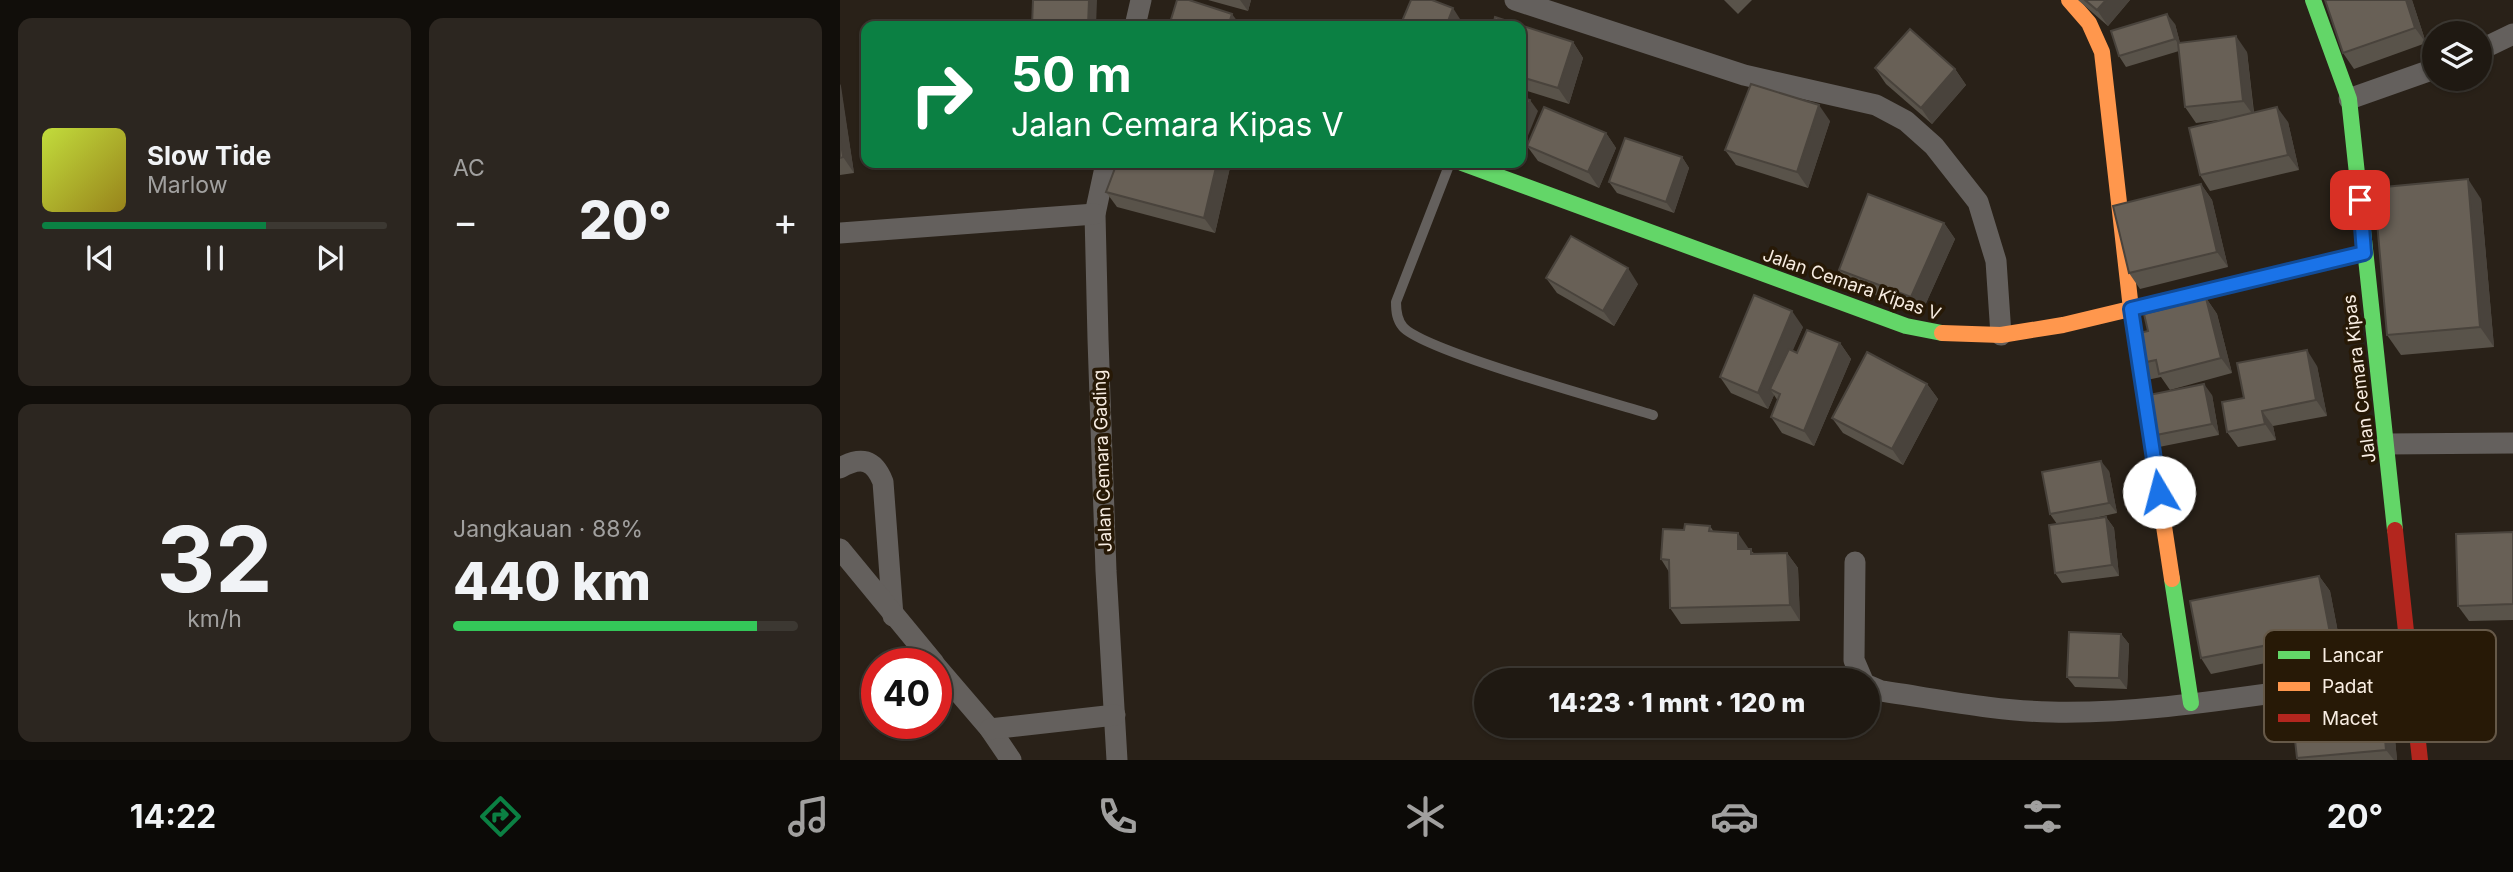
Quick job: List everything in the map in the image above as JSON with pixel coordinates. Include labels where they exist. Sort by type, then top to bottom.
[{"type":"street","points":[[1136,21],[1141,0]]},
{"type":"street","points":[[1515,0],[1744,75],[1876,105],[1906,121],[1934,146],[1978,202],[1996,261],[2001,335]]},
{"type":"street","points":[[2069,0],[2081,11],[2095,32],[2102,52],[2131,309],[2191,703]]},
{"type":"street","name":"Jalan Cemara Kipas","points":[[2313,0],[2349,99],[2405,630]]},
{"type":"street","points":[[2492,44],[2513,34]]},
{"type":"street","points":[[2349,99],[2422,73]]},
{"type":"street","name":"Jalan Cemara Gading","points":[[1105,168],[1095,214],[1106,571],[1117,760]]},
{"type":"street","name":"Jalan Cemara Kipas V","points":[[1476,168],[1906,326],[1933,334],[1964,338],[2040,331],[2364,253]]},
{"type":"street","points":[[840,233],[1095,214]]},
{"type":"street","points":[[2386,443],[2513,443]]},
{"type":"street","points":[[840,468],[860,459],[870,461],[883,482],[893,616]]},
{"type":"street","points":[[840,549],[920,648]]},
{"type":"street","points":[[1855,562],[1854,660],[1857,668]]},
{"type":"street","points":[[952,685],[990,729],[1011,760]]},
{"type":"street","points":[[1880,691],[2019,710],[2081,712],[2191,703],[2264,693]]},
{"type":"street","points":[[990,729],[1115,715]]},
{"type":"street","name":"Jalan Cemara Kipas","points":[[2418,742],[2420,760]]},
{"type":"lane","points":[[1448,168],[1396,302],[1396,316],[1403,327],[1414,336],[1466,356],[1653,415]]},
{"type":"building","points":[[1033,0],[1089,0],[1088,21],[1032,21]]},
{"type":"building","points":[[1177,0],[1189,0],[1232,14],[1230,21],[1171,21]]},
{"type":"building","points":[[1411,0],[1432,0],[1453,8],[1448,21],[1402,21]]},
{"type":"building","points":[[2085,0],[2106,0],[2097,10]]},
{"type":"building","points":[[2325,0],[2406,0],[2415,28],[2343,53]]},
{"type":"building","points":[[2167,14],[2175,39],[2119,56],[2111,31]]},
{"type":"building","points":[[1526,27],[1573,42],[1558,88],[1526,78]]},
{"type":"building","points":[[1910,29],[1955,69],[1921,108],[1875,68]]},
{"type":"building","points":[[2236,36],[2243,101],[2185,107],[2178,43]]},
{"type":"building","points":[[1751,84],[1819,105],[1797,172],[1725,150]]},
{"type":"building","points":[[1544,107],[1606,133],[1588,172],[1527,146]]},
{"type":"building","points":[[2277,107],[2288,155],[2200,175],[2189,128]]},
{"type":"building","points":[[840,136],[843,157],[840,158]]},
{"type":"building","points":[[1625,138],[1682,157],[1666,202],[1609,182]]},
{"type":"building","points":[[1115,168],[1216,168],[1204,218],[1106,192]]},
{"type":"building","points":[[2468,179],[2480,327],[2387,335],[2374,188]]},
{"type":"building","points":[[2201,184],[2217,252],[2129,273],[2113,206]]},
{"type":"building","points":[[1868,194],[1944,223],[1911,297],[1839,270]]},
{"type":"building","points":[[1571,236],[1628,268],[1603,311],[1546,278]]},
{"type":"building","points":[[1754,295],[1792,311],[1758,393],[1720,377]]},
{"type":"building","points":[[2206,298],[2221,358],[2159,374],[2156,360],[2137,364],[2131,335],[2148,331],[2144,314]]},
{"type":"building","points":[[1807,330],[1840,343],[1804,431],[1771,417],[1780,394],[1770,389],[1789,349],[1797,353]]},
{"type":"building","points":[[2307,350],[2316,400],[2262,411],[2265,424],[2227,432],[2222,402],[2244,398],[2237,363]]},
{"type":"building","points":[[1867,352],[1927,384],[1892,449],[1832,418]]},
{"type":"building","points":[[2204,384],[2212,424],[2151,436],[2144,396]]},
{"type":"building","points":[[2101,461],[2109,503],[2050,514],[2042,472]]},
{"type":"building","points":[[2106,517],[2112,565],[2055,573],[2049,525]]},
{"type":"building","points":[[1685,524],[1710,526],[1709,531],[1738,533],[1738,549],[1751,549],[1751,554],[1787,553],[1790,605],[1670,608],[1669,560],[1661,559],[1663,529],[1684,530]]},
{"type":"building","points":[[2513,532],[2513,604],[2458,606],[2456,534]]},
{"type":"building","points":[[2319,576],[2329,630],[2264,630],[2264,646],[2201,658],[2190,601]]},
{"type":"building","points":[[2069,632],[2121,634],[2119,678],[2067,677]]},
{"type":"building","points":[[2295,742],[2385,742],[2386,750],[2297,758]]},
{"type":"traffic: fast","points":[[2313,0],[2349,99],[2395,530]]},
{"type":"traffic: fast","points":[[1476,168],[1906,326],[1942,333]]},
{"type":"traffic: fast","points":[[2172,579],[2191,703]]},
{"type":"traffic: slow","points":[[2069,0],[2089,23],[2102,52],[2131,309],[2172,579]]},
{"type":"traffic: slow","points":[[1942,333],[2001,335],[2063,325],[2364,253]]},
{"type":"traffic: jam","points":[[2395,530],[2406,630]]},
{"type":"traffic: jam","points":[[2418,742],[2420,760]]},
{"type":"route","points":[[2159,492],[2131,309],[2364,253],[2360,200]]}]
